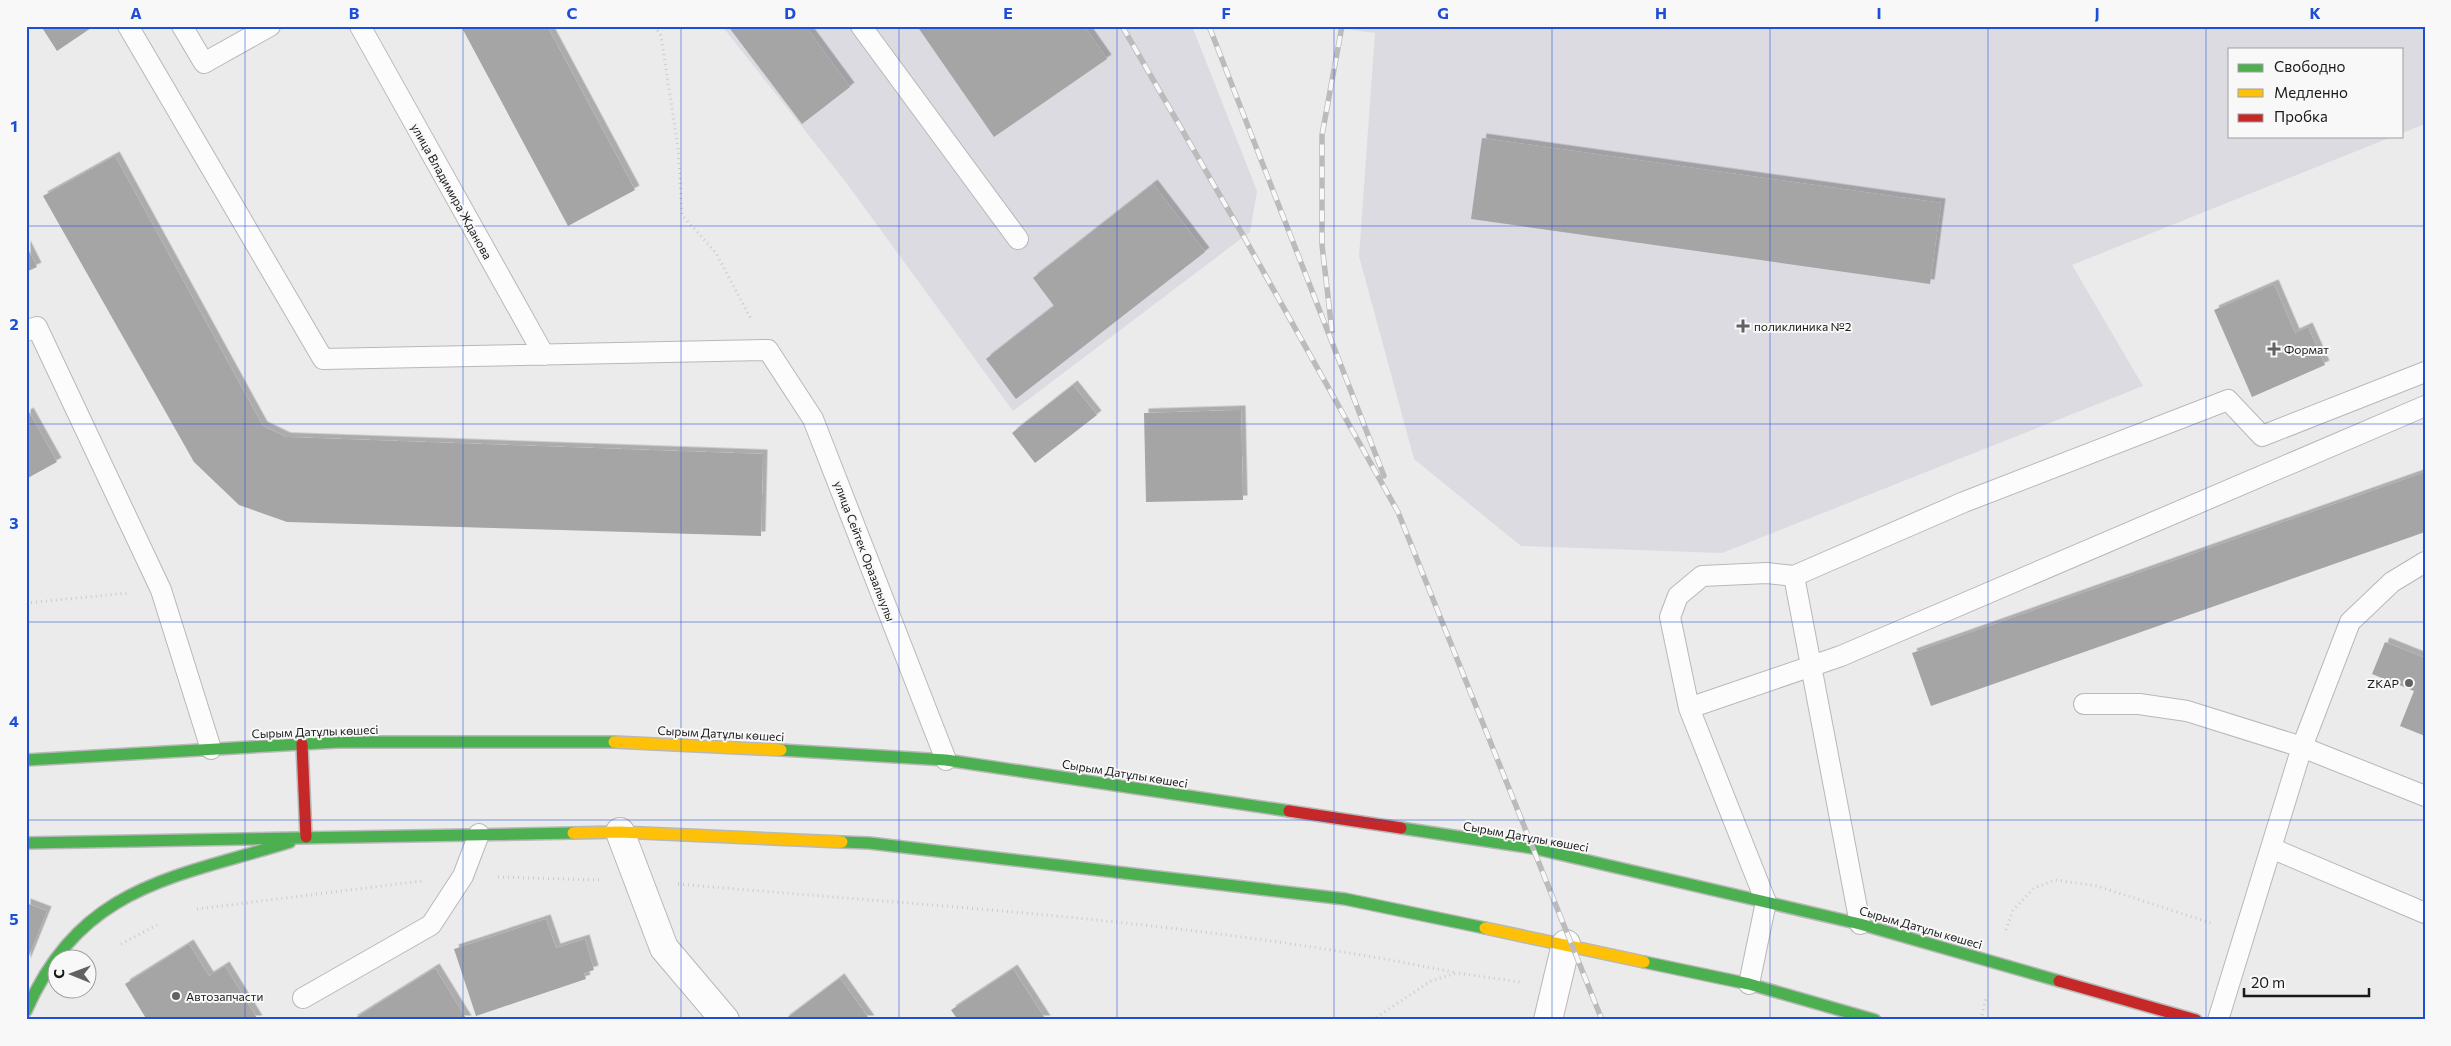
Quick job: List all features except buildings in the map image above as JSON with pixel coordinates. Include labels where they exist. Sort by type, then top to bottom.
[{"type":"main road","name":"Сырым Датұлы көшесі","points":[[26,760],[302,744],[642,742],[946,760],[1533,848],[1860,924],[2196,1020]]},
{"type":"main road","points":[[302,744],[306,837]]},
{"type":"main road","points":[[26,843],[620,832],[869,843],[1344,898],[1749,984],[1875,1020]]},
{"type":"main road","points":[[26,1011],[41,978],[67,944],[88,922],[117,902],[162,881],[306,837]]},
{"type":"street","points":[[620,832],[664,948],[725,1020]]},
{"type":"street","points":[[1548,1020],[1566,944]]},
{"type":"lane","points":[[128,26],[323,359],[768,350]]},
{"type":"lane","points":[[182,26],[204,63],[270,26]]},
{"type":"lane","name":"улица Владимира Жданова","points":[[360,26],[544,355]]},
{"type":"lane","points":[[861,26],[1018,239]]},
{"type":"lane","points":[[26,331],[37,327],[161,590],[211,749]]},
{"type":"lane","name":"улица Сейтек Оразалыулы","points":[[768,350],[813,419],[946,760]]},
{"type":"lane","points":[[1749,984],[1766,902],[1689,708],[1670,617],[1678,596],[1702,576],[1767,573],[1794,576],[1964,502],[2228,400],[2262,436],[2425,372]]},
{"type":"lane","points":[[1689,708],[1813,666],[1896,633],[2425,406]]},
{"type":"lane","points":[[2218,1020],[2302,747],[2350,622],[2392,582],[2425,562]]},
{"type":"lane","points":[[1794,576],[1813,666],[1860,924]]},
{"type":"lane","points":[[2084,704],[2139,704],[2187,711],[2302,747],[2425,796]]},
{"type":"lane","points":[[303,998],[431,925],[463,876],[479,834]]},
{"type":"lane","points":[[2271,848],[2425,912]]},
{"type":"path","points":[[655,26],[661,36],[678,148],[682,215],[716,253],[768,350]]},
{"type":"path","points":[[26,603],[161,590]]},
{"type":"path","points":[[192,910],[463,876],[638,881],[1193,930],[1365,954],[1457,973]]},
{"type":"path","points":[[1995,962],[2013,910],[2034,888],[2055,880],[2097,886],[2246,934]]},
{"type":"path","points":[[113,948],[165,920]]},
{"type":"shaded area","points":[[722,26],[1192,26],[1257,191],[1250,232],[1013,411],[845,181]]},
{"type":"shaded area","name":"поликлиника №2","points":[[1326,26],[2425,26],[2425,124],[2404,132],[2404,48],[2228,48],[2228,138],[2389,138],[2072,265],[2143,386],[1722,553],[1521,546],[1414,459],[1359,256],[1375,33]]},
{"type":"railway","points":[[1122,26],[1244,237],[1398,512],[1602,1020]]},
{"type":"railway","points":[[1209,26],[1384,476]]},
{"type":"railway","points":[[1332,331],[1322,245],[1322,135],[1342,26]]},
{"type":"traffic: fast","points":[[26,760],[338,742],[614,742]]},
{"type":"traffic: fast","points":[[781,750],[946,760],[1289,811]]},
{"type":"traffic: fast","points":[[1401,828],[1533,848],[1860,924],[2059,981]]},
{"type":"traffic: fast","points":[[26,843],[573,833]]},
{"type":"traffic: fast","points":[[26,1011],[48,969],[74,937],[103,912],[134,893],[169,878],[290,842]]},
{"type":"traffic: fast","points":[[842,842],[869,843],[1345,899],[1485,928]]},
{"type":"traffic: fast","points":[[1644,962],[1749,984],[1875,1020]]},
{"type":"traffic: slow","points":[[614,742],[781,750]]},
{"type":"traffic: slow","points":[[573,833],[620,832],[842,842]]},
{"type":"traffic: slow","points":[[1485,928],[1644,962]]},
{"type":"traffic: jam","points":[[302,744],[306,837]]},
{"type":"traffic: jam","points":[[1289,811],[1401,828]]},
{"type":"traffic: jam","points":[[2059,981],[2196,1020]]},
{"type":"place","name":"поликлиника №2","points":[[1743,326]]},
{"type":"place","name":"Формат","points":[[2274,349]]},
{"type":"place","name":"ZKAP","points":[[2409,683]]},
{"type":"place","name":"Автозапчасти","points":[[176,996]]}]
